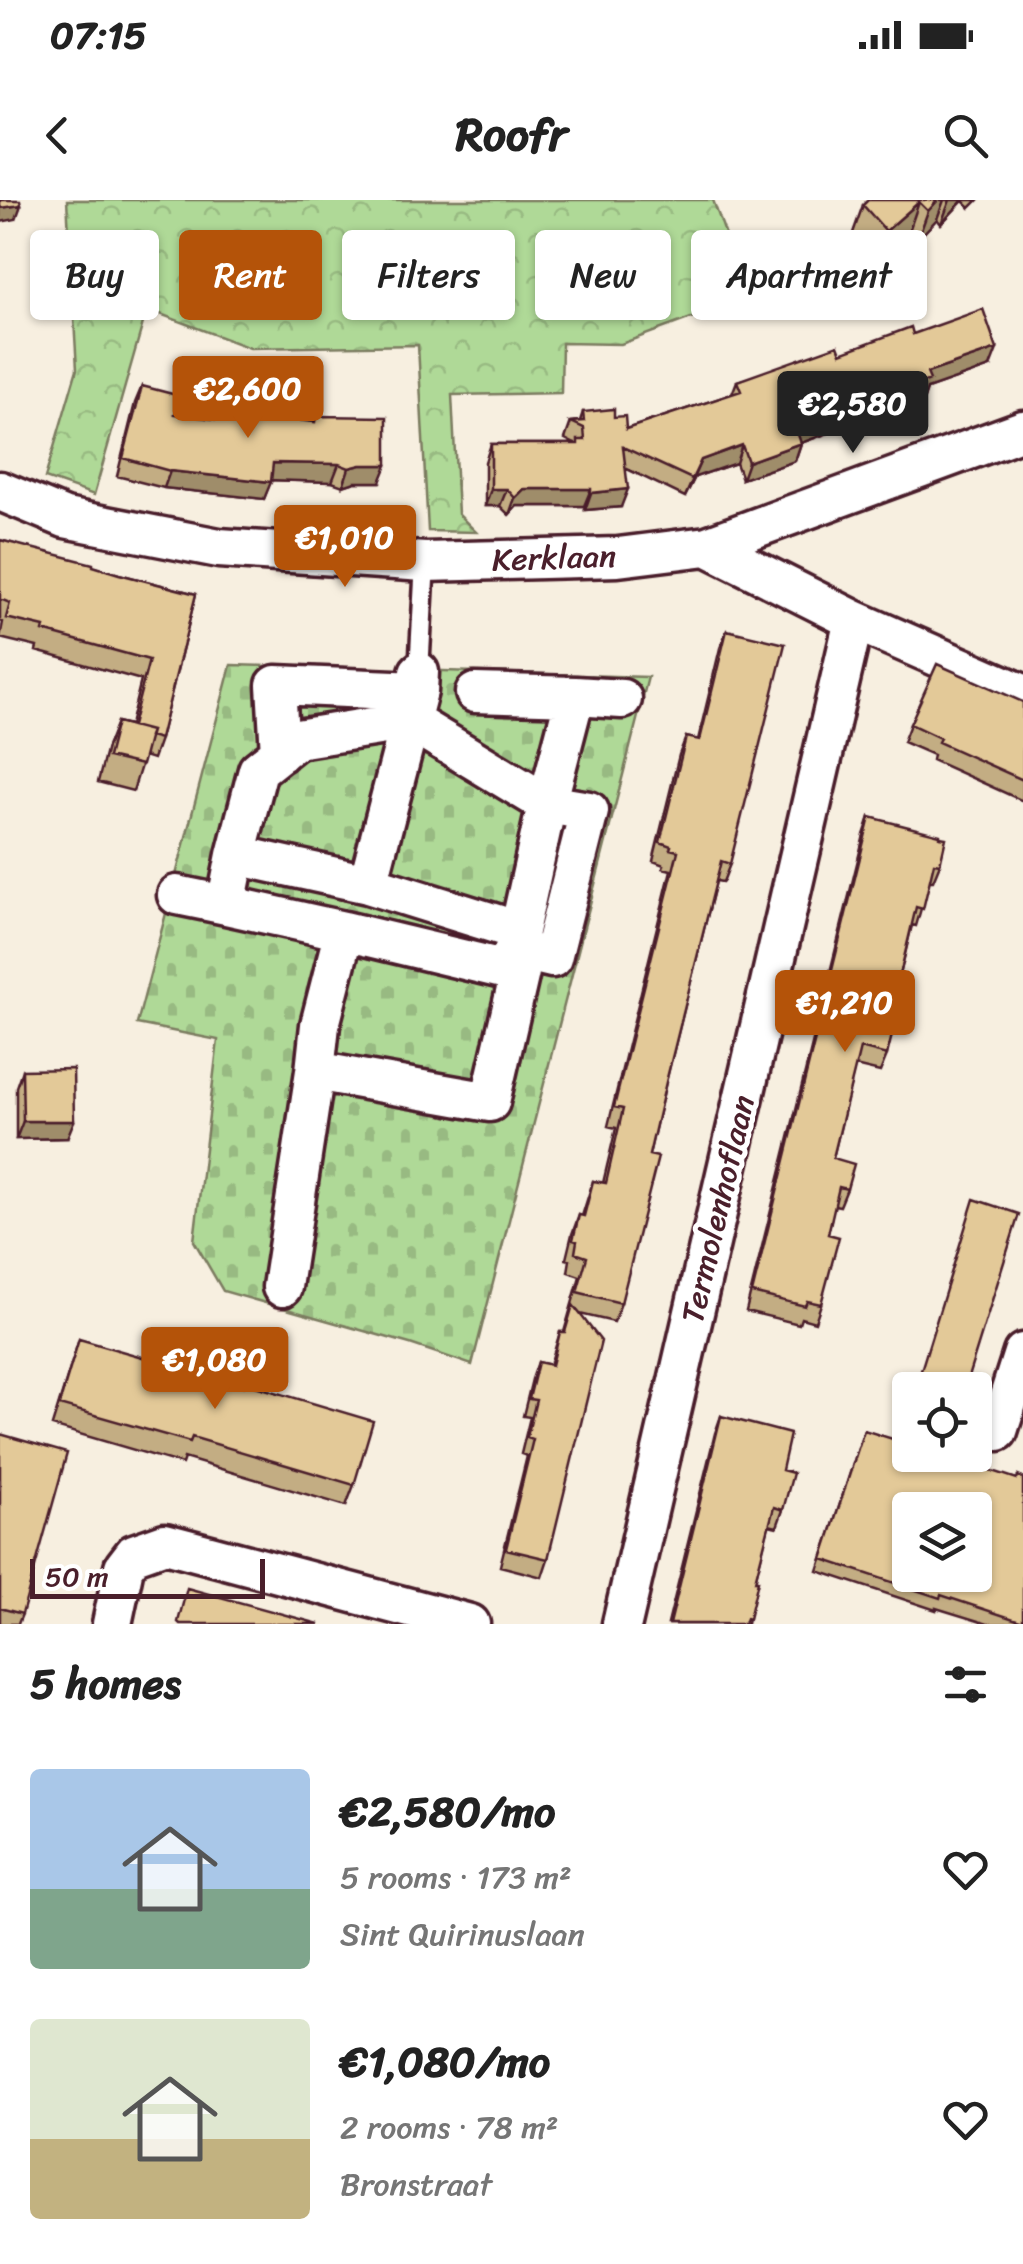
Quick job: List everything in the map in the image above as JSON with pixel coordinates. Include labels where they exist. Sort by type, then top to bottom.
[{"type":"street","name":"Kerklaan","points":[[0,491],[65,518],[219,548],[425,562],[618,557],[707,546],[1023,430]]},
{"type":"street","points":[[707,546],[854,620],[1023,694]]},
{"type":"street","name":"Termolenhoflaan","points":[[622,1624],[854,620]]},
{"type":"street","points":[[177,895],[344,931],[552,958],[589,810],[547,804],[416,695],[276,685],[280,753]]},
{"type":"street","points":[[476,692],[622,699]]},
{"type":"street","points":[[226,905],[258,770],[297,739],[416,695]]},
{"type":"street","points":[[368,884],[416,695]]},
{"type":"street","points":[[547,804],[576,696]]},
{"type":"street","points":[[236,855],[368,884],[513,950],[520,972],[490,1102],[316,1071]]},
{"type":"street","points":[[282,1287],[320,1025],[344,931]]},
{"type":"street","points":[[998,1431],[1023,1353]]},
{"type":"street","points":[[112,1624],[124,1567],[134,1554],[165,1543],[470,1624]]},
{"type":"lane","points":[[416,695],[425,562]]},
{"type":"green space","points":[[67,200],[713,200],[724,230],[691,230],[691,318],[621,344],[562,343],[561,393],[452,395],[458,514],[476,532],[428,531],[418,345],[250,348],[159,314],[159,230],[69,230]]},
{"type":"green space","points":[[74,320],[144,320],[94,495],[45,478],[77,369]]},
{"type":"green space","points":[[231,665],[648,677],[472,1365],[223,1291],[194,1241],[218,1040],[137,1024]]},
{"type":"building","points":[[0,200],[20,200],[21,205],[0,208]]},
{"type":"building","points":[[868,200],[938,200],[928,211],[919,202],[887,230],[863,205]]},
{"type":"building","points":[[983,309],[997,349],[927,373],[930,380],[796,429],[801,443],[748,462],[742,445],[701,460],[692,479],[623,447],[628,489],[591,493],[591,489],[524,489],[515,498],[507,489],[491,489],[491,444],[578,444],[578,440],[585,440],[584,428],[571,422],[584,421],[583,412],[614,409],[614,417],[625,416],[626,429],[741,391],[737,381],[838,345],[841,353],[911,327],[913,334]]},
{"type":"building","points":[[142,386],[180,396],[175,414],[246,423],[246,414],[315,422],[316,416],[387,417],[387,465],[349,468],[339,464],[273,463],[271,482],[170,471],[123,458]]},
{"type":"building","points":[[0,540],[196,594],[160,739],[149,736],[151,731],[132,726],[149,660],[6,618],[10,603],[0,599]]},
{"type":"building","points":[[727,630],[785,644],[730,864],[721,861],[666,1082],[649,1155],[658,1157],[621,1303],[577,1292],[587,1257],[575,1253],[577,1241],[573,1240],[593,1181],[606,1183],[623,1109],[614,1107],[678,851],[660,842],[686,737],[700,740]]},
{"type":"building","points":[[937,664],[1023,702],[1023,780],[938,742],[940,738],[910,724]]},
{"type":"building","points":[[117,722],[151,731],[142,765],[108,757]]},
{"type":"building","points":[[870,817],[946,838],[940,864],[934,863],[923,909],[916,907],[890,1017],[896,1019],[887,1055],[860,1048],[833,1158],[854,1164],[847,1189],[839,1187],[828,1234],[839,1237],[821,1304],[807,1301],[805,1306],[752,1293]]},
{"type":"building","points":[[73,1069],[74,1121],[23,1121],[22,1070]]},
{"type":"building","points":[[974,1199],[1019,1214],[970,1372],[921,1372]]},
{"type":"building","points":[[573,1305],[601,1341],[548,1559],[506,1549],[533,1439],[527,1437],[536,1400],[529,1399],[538,1362],[552,1365],[560,1332],[565,1332]]},
{"type":"building","points":[[79,1339],[373,1421],[354,1485],[192,1437],[190,1442],[59,1405]]},
{"type":"building","points":[[721,1416],[790,1434],[782,1470],[793,1473],[783,1510],[774,1507],[749,1619],[744,1624],[670,1624]]},
{"type":"building","points":[[864,1430],[892,1439],[892,1472],[992,1471],[1023,1478],[1023,1622],[922,1592],[992,1592],[992,1492],[892,1492],[892,1582],[822,1559]]},
{"type":"building","points":[[0,1434],[67,1453],[22,1614],[0,1608]]},
{"type":"building","points":[[187,1588],[319,1624],[180,1624]]}]
